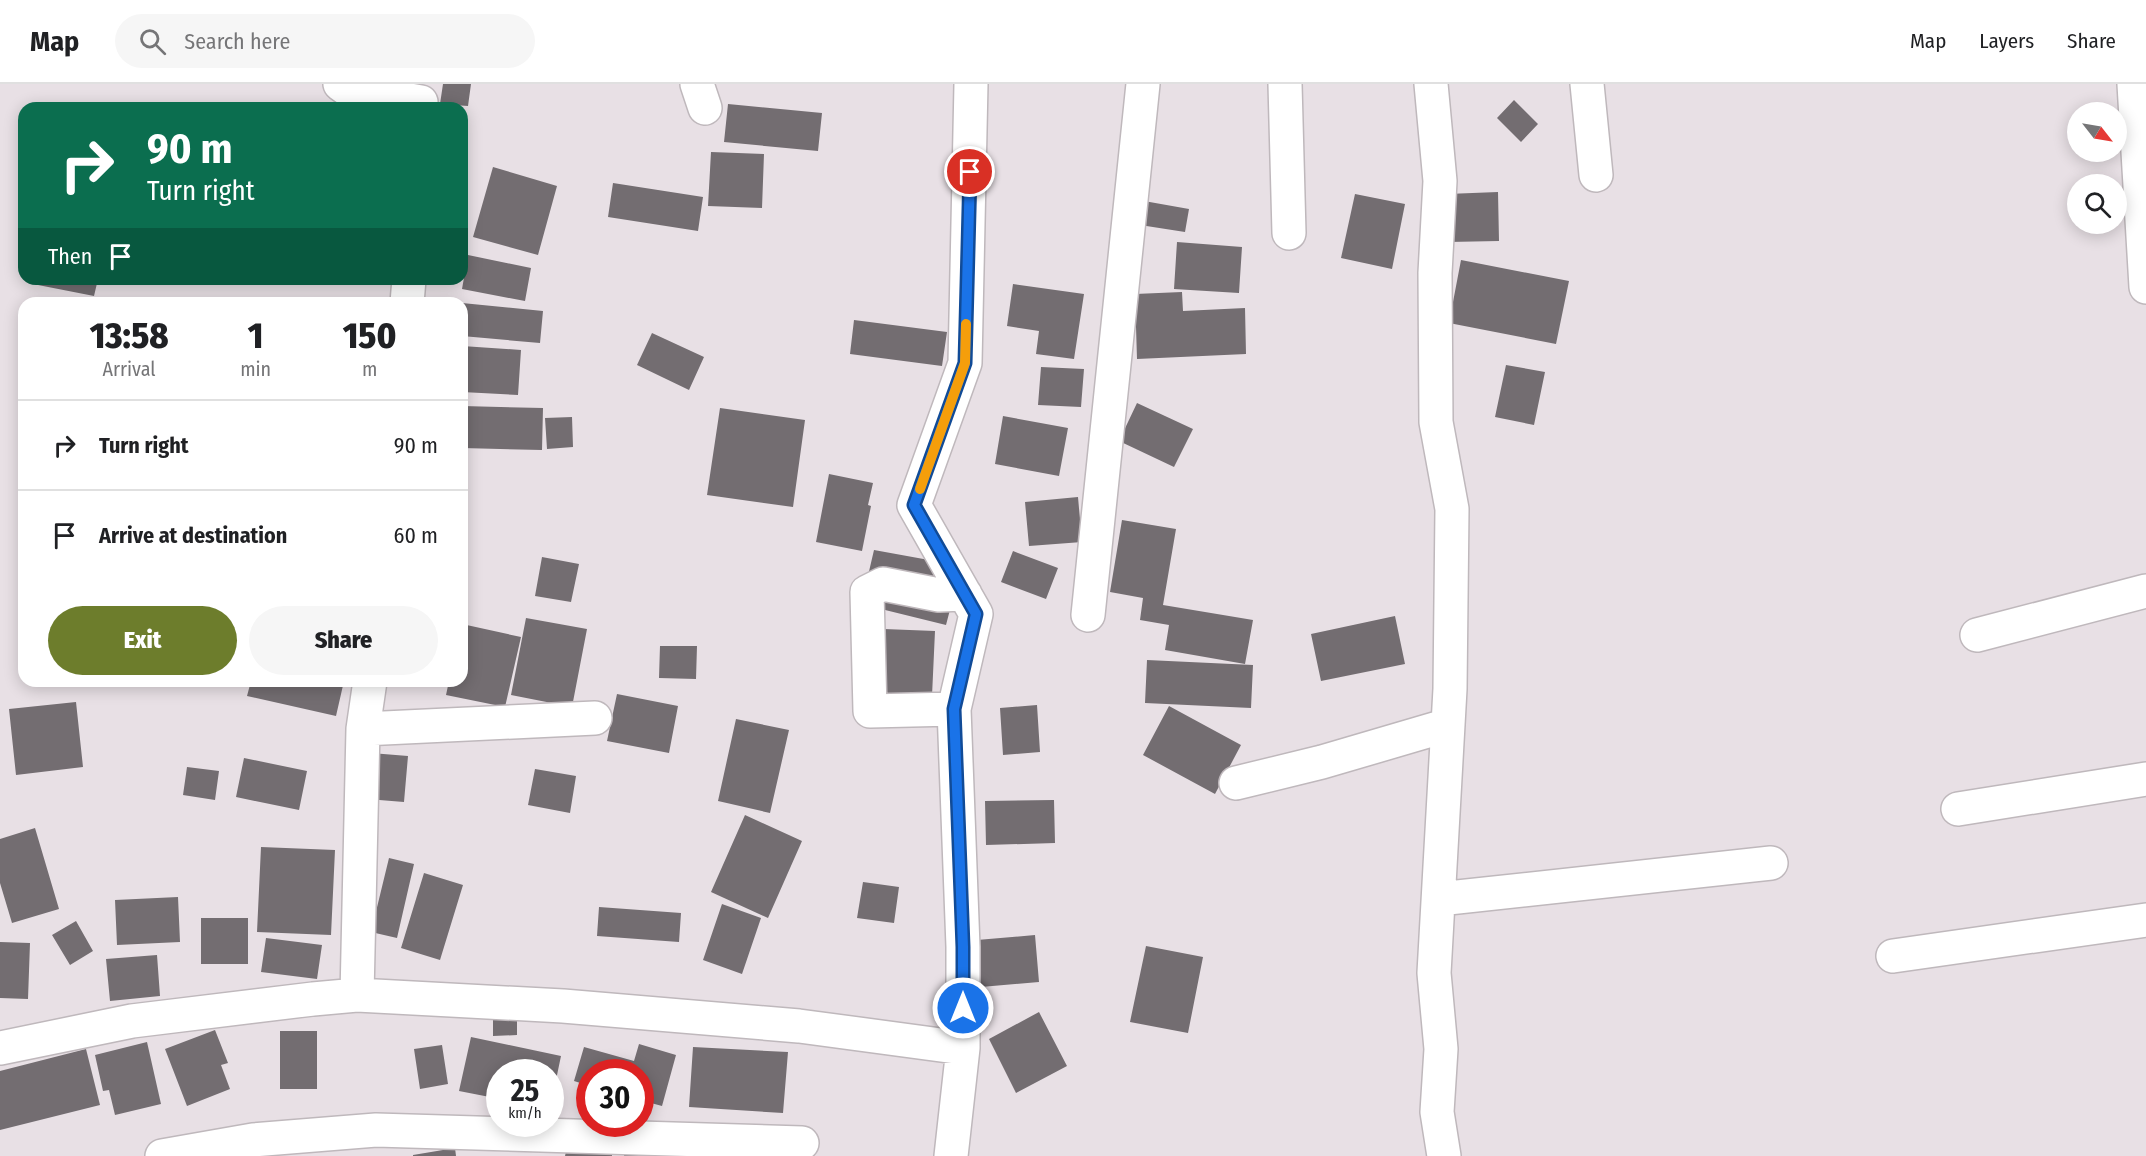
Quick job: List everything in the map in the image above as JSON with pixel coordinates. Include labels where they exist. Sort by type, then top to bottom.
[{"type":"street","points":[[340,84],[347,89],[422,98]]},
{"type":"street","points":[[951,1156],[963,1048],[963,947],[954,709],[976,614],[914,505],[965,363],[971,84]]},
{"type":"street","points":[[1088,615],[1143,84]]},
{"type":"street","points":[[1285,84],[1289,233]]},
{"type":"street","points":[[1431,84],[1440,181],[1435,273],[1436,422],[1452,509],[1450,689],[1434,973],[1441,1049],[1437,1112],[1444,1156]]},
{"type":"street","points":[[1587,84],[1596,175]]},
{"type":"street","points":[[2139,102],[2145,267]]},
{"type":"street","points":[[954,709],[870,711],[867,592],[882,584],[939,595],[965,594]]},
{"type":"street","points":[[1977,635],[2146,591]]},
{"type":"street","points":[[357,995],[363,729],[369,687]]},
{"type":"street","points":[[363,729],[595,718]]},
{"type":"street","points":[[1236,783],[1322,762],[1448,725]]},
{"type":"street","points":[[1958,809],[2146,779]]},
{"type":"street","points":[[1439,900],[1771,863]]},
{"type":"street","points":[[1893,956],[2146,920]]},
{"type":"street","points":[[4,1043],[132,1021],[357,995],[563,1006],[799,1026],[963,1048]]},
{"type":"street","points":[[162,1156],[253,1140],[376,1130],[802,1143]]},
{"type":"building","points":[[443,84],[471,84],[468,106],[468,102],[440,102]]},
{"type":"building","points":[[1514,100],[1538,124],[1521,142],[1497,118]]},
{"type":"building","points":[[728,104],[822,113],[818,151],[724,142]]},
{"type":"building","points":[[711,152],[764,154],[762,208],[708,206]]},
{"type":"building","points":[[493,167],[557,186],[538,255],[473,237]]},
{"type":"building","points":[[613,183],[703,197],[698,231],[608,217]]},
{"type":"building","points":[[1498,192],[1499,241],[1448,242],[1447,194]]},
{"type":"building","points":[[1355,194],[1405,204],[1392,269],[1341,258]]},
{"type":"building","points":[[1144,201],[1189,209],[1185,232],[1140,225]]},
{"type":"building","points":[[1177,242],[1242,247],[1239,293],[1174,289]]},
{"type":"building","points":[[468,255],[531,268],[525,301],[462,289],[463,285],[468,285]]},
{"type":"building","points":[[1461,260],[1569,281],[1556,344],[1449,323]]},
{"type":"building","points":[[1013,284],[1084,294],[1074,359],[1036,354],[1039,331],[1007,326]]},
{"type":"building","points":[[38,285],[97,285],[94,296]]},
{"type":"building","points":[[1182,292],[1183,311],[1245,308],[1246,354],[1137,359],[1135,294]]},
{"type":"building","points":[[468,304],[543,311],[540,343],[468,337]]},
{"type":"building","points":[[854,320],[947,332],[942,366],[850,354]]},
{"type":"building","points":[[652,333],[704,357],[689,390],[637,365]]},
{"type":"building","points":[[468,346],[521,350],[518,395],[468,392]]},
{"type":"building","points":[[1506,365],[1545,372],[1534,425],[1495,417]]},
{"type":"building","points":[[1041,367],[1084,369],[1081,407],[1038,405]]},
{"type":"building","points":[[1137,403],[1193,429],[1174,467],[1119,441]]},
{"type":"building","points":[[468,406],[543,408],[542,450],[468,448]]},
{"type":"building","points":[[720,408],[805,420],[793,507],[707,495]]},
{"type":"building","points":[[1003,416],[1068,428],[1059,476],[995,464]]},
{"type":"building","points":[[572,417],[573,447],[547,449],[545,418]]},
{"type":"building","points":[[829,474],[873,483],[862,551],[816,542]]},
{"type":"building","points":[[1078,497],[1082,542],[1029,546],[1025,502]]},
{"type":"building","points":[[1122,520],[1176,529],[1163,605],[1253,620],[1245,664],[1165,650],[1169,625],[1140,620],[1143,598],[1110,592]]},
{"type":"building","points":[[874,550],[940,562],[935,593],[867,580]]},
{"type":"building","points":[[1013,551],[1058,568],[1046,599],[1001,582]]},
{"type":"building","points":[[542,557],[579,564],[571,602],[535,596]]},
{"type":"building","points":[[883,584],[952,602],[946,625],[877,608]]},
{"type":"building","points":[[1395,616],[1405,664],[1321,681],[1311,634]]},
{"type":"building","points":[[526,618],[587,629],[572,707],[511,695]]},
{"type":"building","points":[[468,625],[521,637],[505,707],[446,695],[448,687],[468,687]]},
{"type":"building","points":[[884,629],[935,631],[932,696],[881,693]]},
{"type":"building","points":[[660,646],[697,646],[696,679],[659,678]]},
{"type":"building","points":[[1147,660],[1253,665],[1251,708],[1145,703]]},
{"type":"building","points":[[249,687],[343,687],[336,716],[247,696]]},
{"type":"building","points":[[617,694],[678,706],[669,753],[607,741]]},
{"type":"building","points":[[76,702],[83,767],[16,775],[9,709]]},
{"type":"building","points":[[1037,705],[1040,752],[1003,755],[1000,708]]},
{"type":"building","points":[[1169,706],[1241,745],[1215,794],[1143,755]]},
{"type":"building","points":[[736,719],[789,730],[770,813],[718,801]]},
{"type":"building","points":[[371,753],[408,756],[404,802],[367,799]]},
{"type":"building","points":[[244,758],[307,771],[299,810],[236,797]]},
{"type":"building","points":[[187,767],[219,771],[215,800],[183,795]]},
{"type":"building","points":[[535,769],[576,776],[570,813],[528,805]]},
{"type":"building","points":[[1054,800],[1055,843],[986,845],[985,801]]},
{"type":"building","points":[[745,815],[802,841],[768,918],[711,892]]},
{"type":"building","points":[[35,828],[59,909],[12,923],[0,883],[0,839]]},
{"type":"building","points":[[261,847],[335,850],[331,935],[257,932]]},
{"type":"building","points":[[389,858],[414,864],[397,938],[371,932]]},
{"type":"building","points":[[424,873],[463,885],[440,960],[401,948]]},
{"type":"building","points":[[863,882],[899,887],[894,923],[857,918]]},
{"type":"building","points":[[178,897],[180,942],[117,945],[115,900]]},
{"type":"building","points":[[722,904],[761,918],[742,974],[703,960]]},
{"type":"building","points":[[599,907],[681,913],[679,942],[597,936]]},
{"type":"building","points":[[201,918],[248,918],[248,964],[201,964]]},
{"type":"building","points":[[76,921],[93,951],[70,965],[52,935]]},
{"type":"building","points":[[1035,935],[1039,982],[981,987],[977,940]]},
{"type":"building","points":[[266,938],[322,945],[317,979],[261,972]]},
{"type":"building","points":[[0,942],[30,943],[28,999],[0,998]]},
{"type":"building","points":[[1146,946],[1203,957],[1188,1033],[1130,1022]]},
{"type":"building","points":[[157,955],[160,996],[110,1001],[106,959]]},
{"type":"building","points":[[493,1011],[517,1011],[517,1035],[493,1036]]},
{"type":"building","points":[[1039,1012],[1067,1066],[1016,1093],[989,1039]]},
{"type":"building","points":[[215,1030],[228,1063],[221,1065],[230,1089],[187,1106],[165,1049]]},
{"type":"building","points":[[280,1031],[317,1031],[317,1089],[280,1089]]},
{"type":"building","points":[[471,1037],[561,1056],[560,1059],[486,1059],[486,1096],[459,1091]]},
{"type":"building","points":[[147,1042],[161,1104],[115,1115],[109,1090],[103,1091],[95,1055]]},
{"type":"building","points":[[639,1044],[676,1055],[662,1106],[654,1104],[654,1059],[635,1059]]},
{"type":"building","points":[[442,1045],[448,1084],[420,1089],[414,1049]]},
{"type":"building","points":[[584,1047],[627,1059],[580,1059]]},
{"type":"building","points":[[693,1047],[788,1052],[783,1113],[689,1107]]},
{"type":"building","points":[[86,1049],[100,1105],[0,1130],[0,1071]]},
{"type":"building","points":[[567,1147],[612,1155],[612,1156],[565,1156]]},
{"type":"building","points":[[626,1147],[660,1154],[660,1156],[624,1156]]},
{"type":"building","points":[[455,1148],[456,1156],[413,1156],[413,1155]]},
{"type":"slow traffic","points":[[920,489],[965,363],[966,324]]},
{"type":"route","points":[[963,1008],[963,947],[954,709],[976,614],[914,505],[965,363],[970,172]]}]
